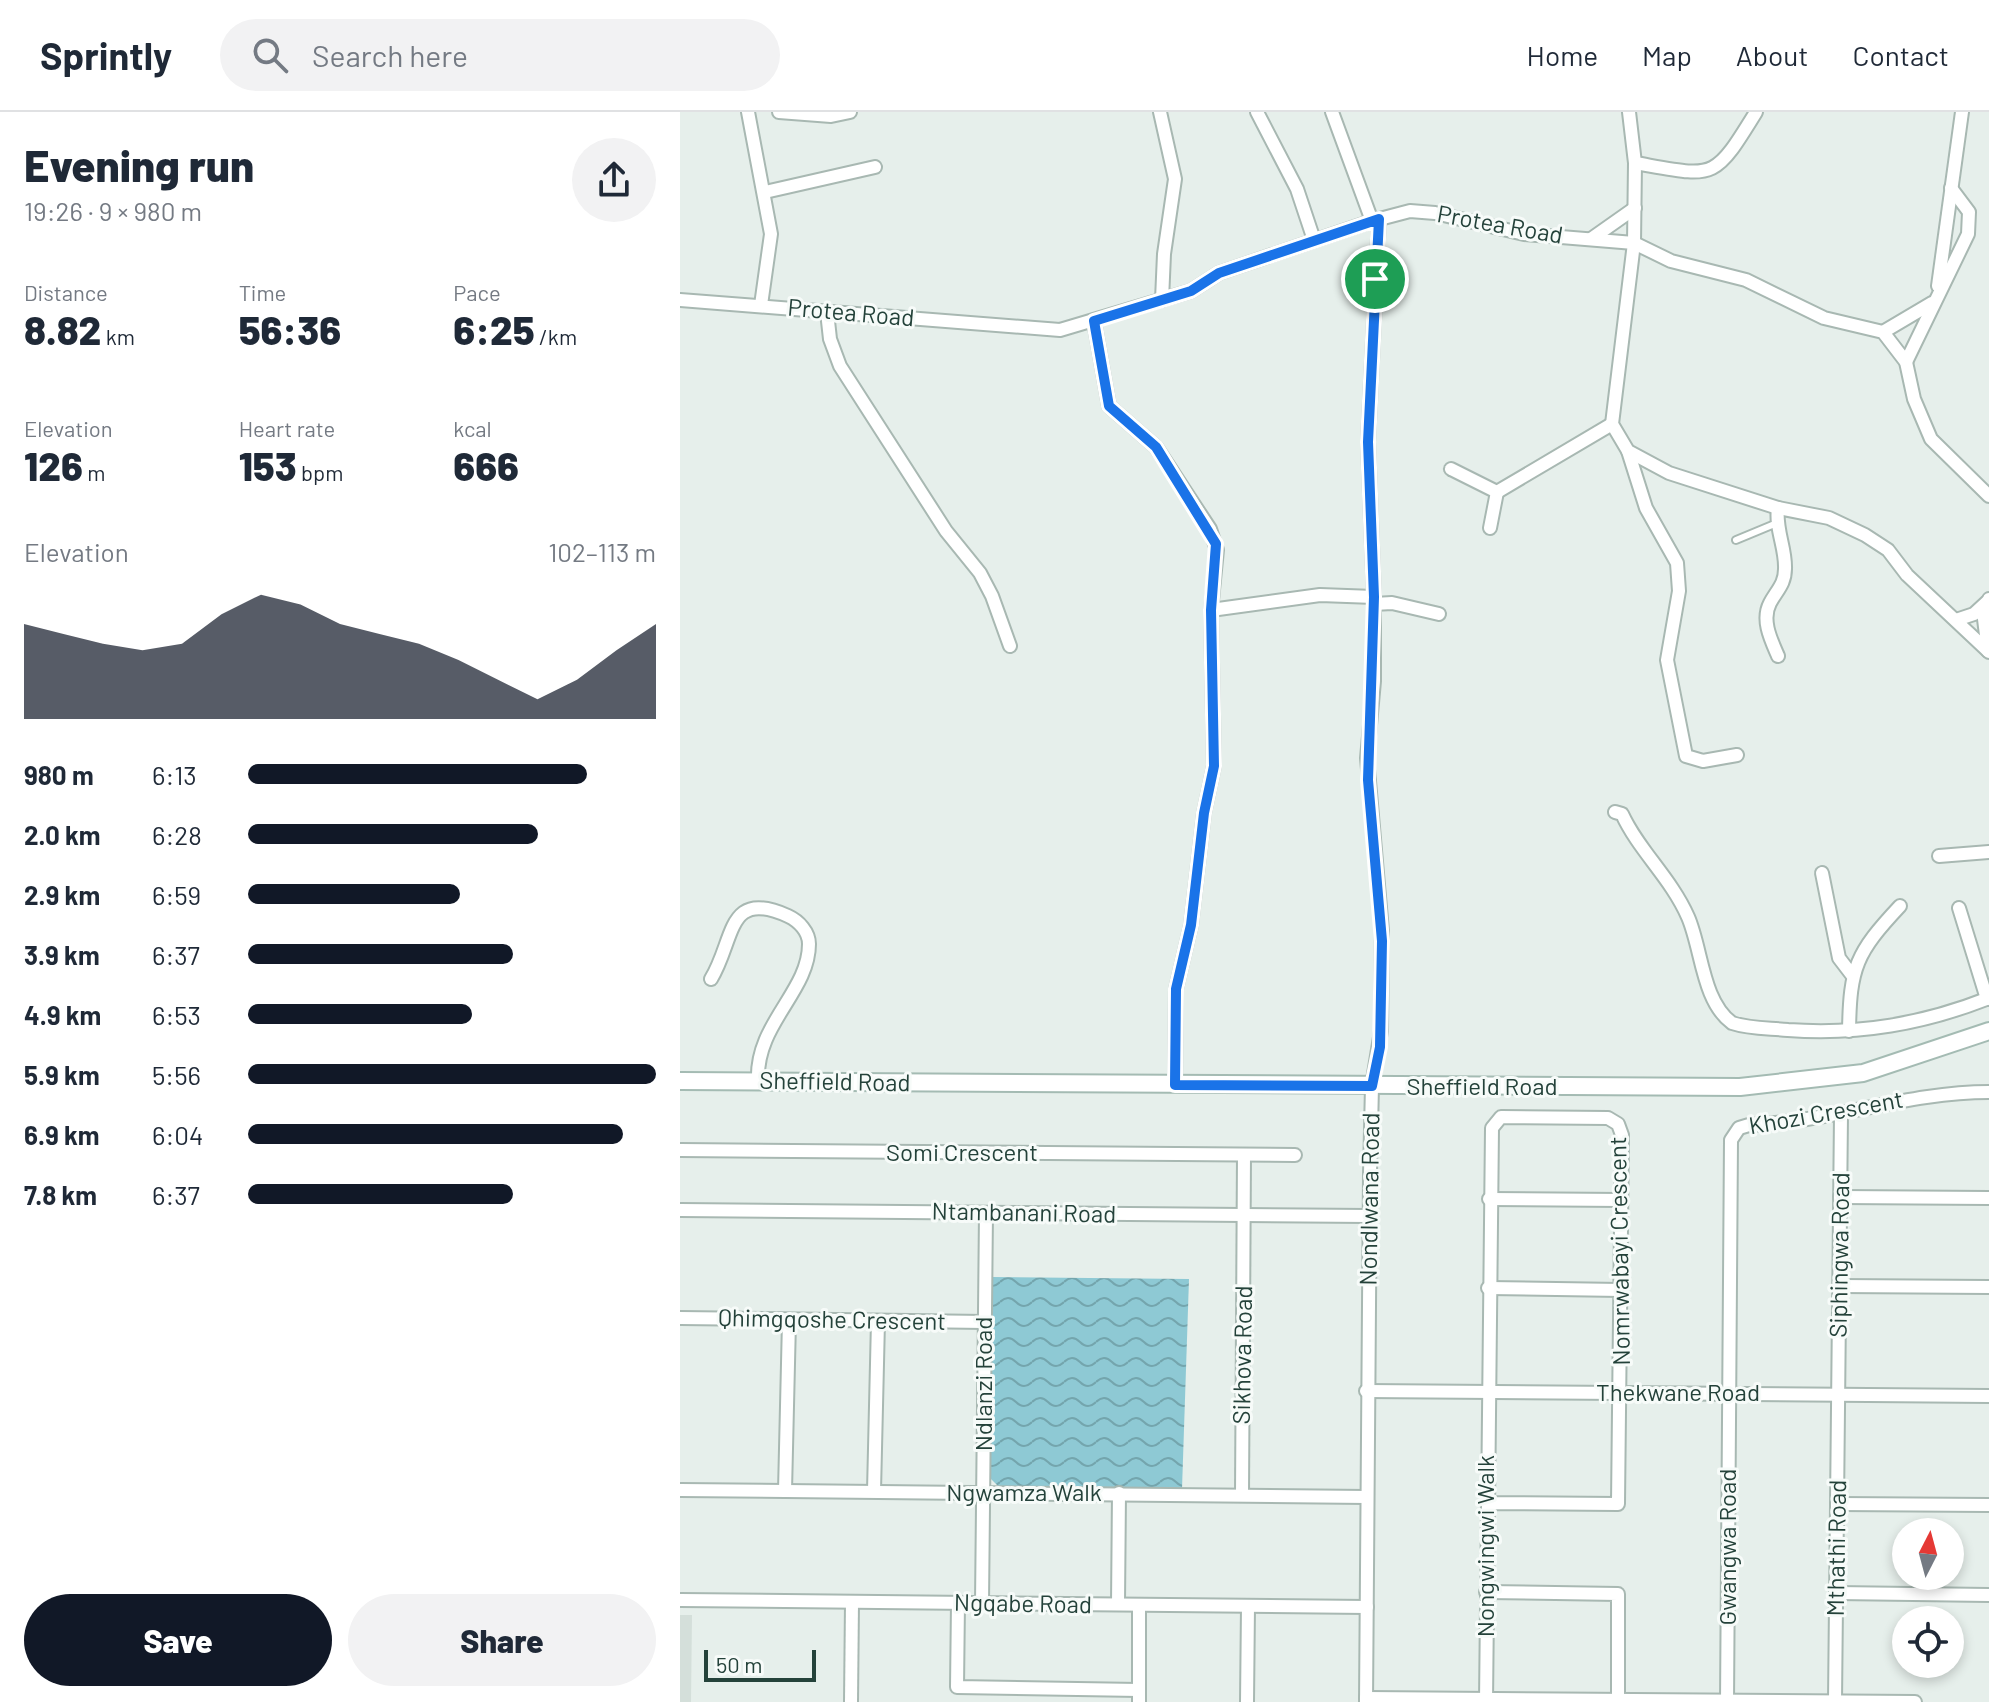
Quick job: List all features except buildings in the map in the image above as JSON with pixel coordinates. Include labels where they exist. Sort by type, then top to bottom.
[{"type":"street","points":[[749,112],[771,234],[761,305]]},
{"type":"street","points":[[779,112],[831,116],[850,112]]},
{"type":"street","points":[[1160,112],[1175,179],[1164,254],[1162,300]]},
{"type":"street","points":[[1257,112],[1297,189],[1314,240]]},
{"type":"street","points":[[1332,112],[1376,220]]},
{"type":"street","points":[[1629,112],[1635,163],[1634,243],[1612,424],[1628,451],[1646,508],[1677,563],[1679,600],[1667,660],[1686,756],[1703,761],[1737,755]]},
{"type":"street","points":[[1635,163],[1687,172],[1714,168],[1730,154],[1756,112]]},
{"type":"street","points":[[1962,112],[1935,298],[1883,332],[1906,362],[1914,399],[1931,439],[1989,496]]},
{"type":"street","points":[[765,192],[875,167]]},
{"type":"street","points":[[1906,362],[1935,298],[1959,256],[1970,220],[1965,205],[1951,188]]},
{"type":"street","points":[[1591,239],[1635,208]]},
{"type":"street","name":"Protea Road","points":[[680,300],[1047,330],[1094,321],[1191,291],[1219,273],[1376,220],[1421,211],[1524,234],[1634,243],[1671,261],[1746,280],[1824,318],[1883,332]]},
{"type":"street","name":"Nondlwana Road","points":[[1366,1700],[1369,1216],[1372,1086],[1380,1047],[1382,941],[1368,780],[1374,600],[1368,442],[1376,220]]},
{"type":"street","points":[[827,312],[830,339],[840,366],[946,531],[980,573],[1010,646]]},
{"type":"street","points":[[1094,321],[1109,406],[1156,447],[1214,537],[1217,550],[1211,610],[1214,766],[1204,813],[1191,925],[1176,989],[1175,1085]]},
{"type":"street","points":[[1490,528],[1497,492],[1612,424]]},
{"type":"street","points":[[1628,451],[1669,473],[1778,508],[1829,518],[1872,539],[1988,651]]},
{"type":"street","points":[[1451,469],[1497,492]]},
{"type":"street","points":[[1778,508],[1777,523],[1785,573],[1780,589],[1769,604],[1767,624],[1778,656]]},
{"type":"street","points":[[1211,610],[1320,595],[1374,600],[1439,614]]},
{"type":"street","points":[[1956,620],[1974,614],[1988,600]]},
{"type":"street","points":[[1988,600],[1984,619],[1988,651]]},
{"type":"street","points":[[1615,812],[1622,814],[1674,890],[1698,945],[1710,987],[1725,1017],[1751,1027],[1849,1031],[1898,1027],[1988,998],[1959,908]]},
{"type":"street","points":[[1939,856],[1989,852]]},
{"type":"street","points":[[1822,873],[1839,958],[1852,975]]},
{"type":"street","points":[[711,979],[721,963],[736,918],[744,909],[752,906],[789,916],[803,926],[810,942],[806,963],[764,1036],[757,1067],[758,1081]]},
{"type":"street","points":[[1849,1031],[1852,975],[1877,929],[1900,906]]},
{"type":"street","name":"Sheffield Road","points":[[680,1081],[1677,1088],[1782,1085],[1863,1073],[1989,1031]]},
{"type":"street","name":"Khozi Crescent","points":[[1729,1394],[1731,1140],[1739,1128],[1841,1115],[1936,1093],[1989,1092]]},
{"type":"street","name":"Siphingwa Road","points":[[1838,1395],[1841,1115]]},
{"type":"street","name":"Nomrwabayi Crescent","points":[[1487,1392],[1492,1128],[1497,1120],[1608,1118],[1620,1129],[1622,1200],[1618,1504],[1487,1503]]},
{"type":"street","name":"Somi Crescent","points":[[680,1150],[1295,1155]]},
{"type":"street","points":[[1244,1155],[1245,1215]]},
{"type":"street","points":[[1840,1197],[1989,1198]]},
{"type":"street","points":[[1489,1199],[1622,1200]]},
{"type":"street","points":[[680,1210],[680,1220]]},
{"type":"street","name":"Ntambanani Road","points":[[680,1210],[1369,1216]]},
{"type":"street","name":"Ndlanzi Road","points":[[982,1603],[986,1213]]},
{"type":"street","name":"Sikhova Road","points":[[1242,1495],[1245,1215]]},
{"type":"street","points":[[1839,1286],[1989,1287]]},
{"type":"street","points":[[1488,1288],[1621,1290]]},
{"type":"street","name":"Qhimgqoshe Crescent","points":[[680,1318],[985,1322]]},
{"type":"street","points":[[785,1491],[789,1321]]},
{"type":"street","points":[[874,1491],[878,1321]]},
{"type":"street","name":"Thekwane Road","points":[[1366,1391],[1989,1396]]},
{"type":"street","name":"Nongwingwi Walk","points":[[1486,1700],[1487,1392]]},
{"type":"street","name":"Gwangwa Road","points":[[1727,1701],[1729,1394]]},
{"type":"street","name":"Mthathi Road","points":[[1835,1702],[1838,1395]]},
{"type":"street","name":"Ngwamza Walk","points":[[680,1490],[1367,1497]]},
{"type":"street","points":[[1118,1604],[1119,1493]]},
{"type":"street","points":[[1837,1504],[1989,1505]]},
{"type":"street","points":[[1486,1592],[1618,1594],[1618,1701]]},
{"type":"street","points":[[1836,1593],[1989,1595]]},
{"type":"street","name":"Ngqabe Road","points":[[680,1600],[1367,1607]]},
{"type":"street","points":[[851,1702],[852,1602]]},
{"type":"street","points":[[957,1702],[958,1603]]},
{"type":"street","points":[[957,1687],[1139,1696],[1139,1605]]},
{"type":"street","points":[[1247,1702],[1248,1606]]},
{"type":"street","points":[[1366,1700],[1915,1702]]},
{"type":"lane","points":[[1736,540],[1777,523]]},
{"type":"shaded area","points":[[680,1615],[692,1615],[691,1702],[680,1702]]},
{"type":"water","points":[[992,1277],[1189,1279],[1182,1489],[1000,1488],[990,1478]]},
{"type":"route","points":[[1379,219],[1375,279],[1376,312],[1368,442],[1374,579],[1374,681],[1367,758],[1382,931],[1380,1047],[1372,1086],[1175,1085],[1176,989],[1191,925],[1204,813],[1214,766],[1211,610],[1217,550],[1210,529],[1156,447],[1109,406],[1094,321],[1191,291],[1219,273],[1379,219]]}]
